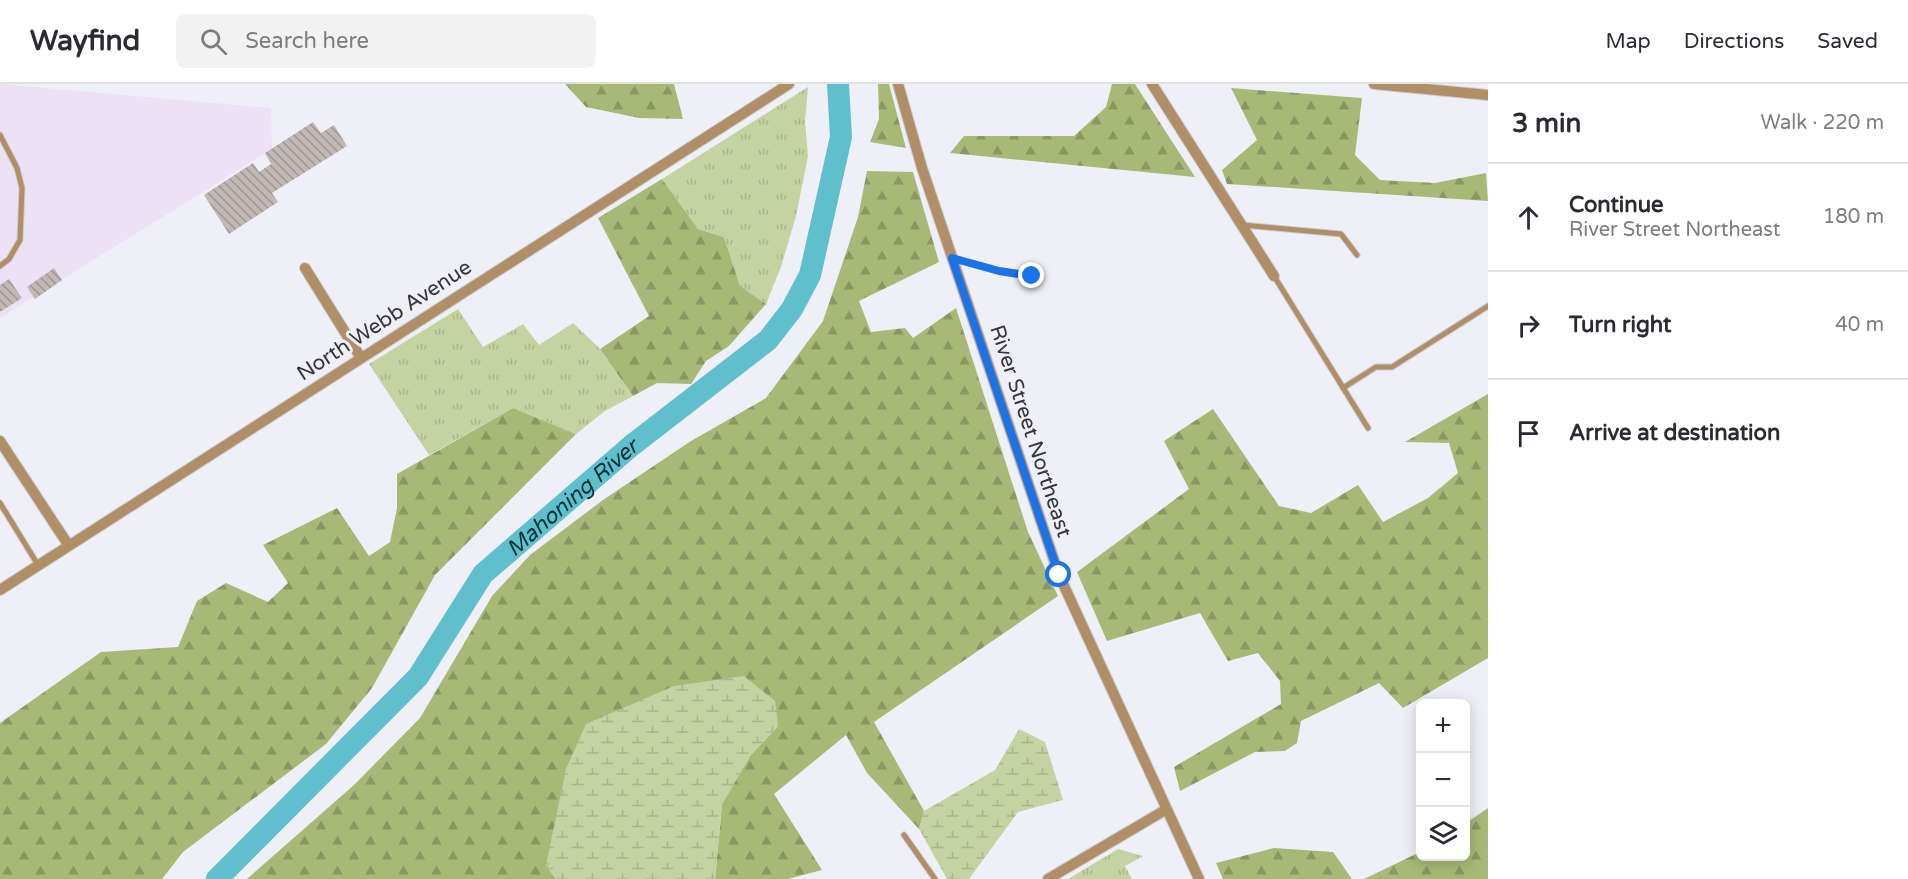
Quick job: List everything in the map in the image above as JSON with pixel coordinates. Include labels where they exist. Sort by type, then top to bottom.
[{"type":"street","name":"North Webb Avenue","points":[[0,590],[789,84]]},
{"type":"street","name":"River Street Northeast","points":[[898,84],[921,168],[1059,575],[1089,645],[1199,879]]},
{"type":"street","points":[[1152,84],[1274,276]]},
{"type":"street","points":[[1374,84],[1488,95]]},
{"type":"street","points":[[305,268],[361,357]]},
{"type":"street","points":[[0,441],[69,546]]},
{"type":"street","points":[[1048,879],[1167,809]]},
{"type":"lane","points":[[0,135],[17,168],[22,188],[20,240],[9,259],[0,266]]},
{"type":"lane","points":[[1241,225],[1341,234],[1357,255]]},
{"type":"lane","points":[[952,258],[999,271],[1032,276]]},
{"type":"lane","points":[[1274,276],[1368,428]]},
{"type":"lane","points":[[1343,388],[1376,367],[1392,367],[1488,306]]},
{"type":"lane","points":[[0,503],[38,565]]},
{"type":"lane","points":[[904,835],[935,879]]},
{"type":"shaded area","points":[[0,84],[271,108],[272,149],[0,318]]},
{"type":"green space","points":[[565,84],[674,84],[683,119],[639,118],[586,107]]},
{"type":"green space","points":[[878,84],[889,84],[906,148],[870,142],[879,119]]},
{"type":"green space","points":[[1112,84],[1135,84],[1195,177],[950,153],[964,136],[1074,136],[1106,107]]},
{"type":"green space","points":[[808,87],[805,121],[808,156],[796,216],[781,267],[766,304],[740,286],[724,237],[698,229],[662,179]]},
{"type":"green space","points":[[1231,88],[1362,98],[1355,155],[1380,180],[1435,183],[1486,173],[1488,201],[1227,184],[1222,170],[1257,140]]},
{"type":"green space","points":[[867,171],[913,172],[939,262],[859,301],[871,332],[905,328],[913,338],[956,308],[1028,532],[1058,596],[874,722],[924,811],[919,829],[867,773],[846,735],[774,794],[822,870],[788,879],[715,879],[722,804],[750,756],[778,726],[546,865],[556,879],[247,879],[354,785],[420,718],[492,596],[530,555],[603,500],[691,441],[766,398],[823,321],[858,217]]},
{"type":"green space","points":[[662,179],[698,229],[724,237],[740,286],[766,304],[729,346],[706,361],[691,384],[657,383],[633,396],[600,349],[649,316],[598,218]]},
{"type":"green space","points":[[458,309],[483,347],[523,324],[539,345],[573,323],[600,349],[633,396],[605,411],[576,434],[513,408],[429,455],[369,364]]},
{"type":"green space","points":[[1488,394],[1488,658],[1403,708],[1379,683],[1301,721],[1297,743],[1285,751],[1255,752],[1180,791],[1174,767],[1281,704],[1280,681],[1258,653],[1228,661],[1200,613],[1107,641],[1077,572],[1189,489],[1164,441],[1213,409],[1279,506],[1311,513],[1358,485],[1383,522],[1428,498],[1458,473],[1449,443],[1405,442]]},
{"type":"green space","points":[[513,408],[576,434],[435,575],[372,688],[326,744],[183,852],[162,879],[0,879],[0,723],[101,652],[178,647],[197,601],[226,583],[268,602],[288,583],[263,545],[337,508],[369,556],[390,542],[397,508],[397,474]]},
{"type":"green space","points":[[744,676],[775,701],[778,726],[750,756],[722,804],[715,879],[556,879],[546,865],[566,769],[586,724],[674,686]]},
{"type":"green space","points":[[1019,729],[1045,742],[1063,800],[1018,812],[969,879],[947,879],[919,829],[924,811],[995,770]]},
{"type":"green space","points":[[1488,808],[1488,879],[1364,879],[1416,854],[1416,861],[1470,861],[1470,820]]},
{"type":"green space","points":[[1274,848],[1333,852],[1352,879],[1223,879],[1216,863]]},
{"type":"green space","points":[[1118,849],[1143,856],[1125,866],[1132,879],[1068,879]]},
{"type":"building","points":[[313,122],[321,133],[334,125],[347,146],[272,193],[278,202],[229,234],[204,195],[253,163],[259,172],[271,164],[265,153]]},
{"type":"building","points":[[54,268],[62,280],[35,299],[27,287]]},
{"type":"building","points":[[9,279],[22,298],[0,312],[0,285]]},
{"type":"waterway","name":"Mahoning River","points":[[217,879],[418,677],[483,574],[631,446],[768,340],[792,309],[810,275],[841,137],[838,84]]},
{"type":"route","points":[[1032,276],[999,271],[952,258],[1059,575]]}]
